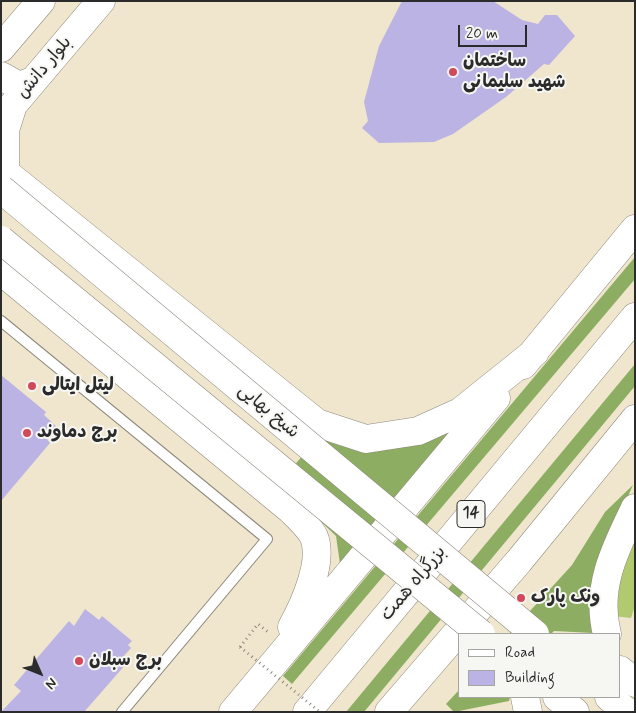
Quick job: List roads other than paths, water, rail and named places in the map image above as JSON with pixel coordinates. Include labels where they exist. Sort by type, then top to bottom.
[{"type":"main road","points":[[1,48],[41,1]]},
{"type":"main road","name":"بلوار دانش","points":[[3,177],[5,130],[13,105],[101,1]]},
{"type":"main road","points":[[1,76],[19,86],[34,81]]},
{"type":"main road","points":[[3,177],[317,423],[366,439],[418,431],[460,412],[535,352]]},
{"type":"main road","name":"شیخ بهایی","points":[[3,177],[533,633]]},
{"type":"main road","points":[[233,712],[535,352],[635,229]]},
{"type":"main road","name":"شیخ بهایی","points":[[1,240],[480,633]]},
{"type":"main road","points":[[1,271],[291,510],[314,537],[317,562],[304,606],[270,667]]},
{"type":"main road","name":"بزرگراه همت","points":[[307,712],[635,317]]},
{"type":"main road","points":[[389,712],[518,562],[635,419]]},
{"type":"main road","points":[[607,633],[602,613],[607,574],[635,508]]},
{"type":"main road","points":[[525,698],[528,712]]},
{"type":"main road","points":[[558,698],[575,712]]},
{"type":"main road","points":[[610,698],[627,712]]},
{"type":"lane","points":[[1,321],[267,539],[122,712]]},
{"type":"place","name":"ساختمان شهید سلیمانی","points":[[453,72]]},
{"type":"place","name":"لیتل ایتالی","points":[[32,386]]},
{"type":"place","name":"برج دماوند","points":[[27,433]]},
{"type":"place","name":"ونک پارک","points":[[521,598]]},
{"type":"place","name":"برج سبلان","points":[[79,661]]}]
